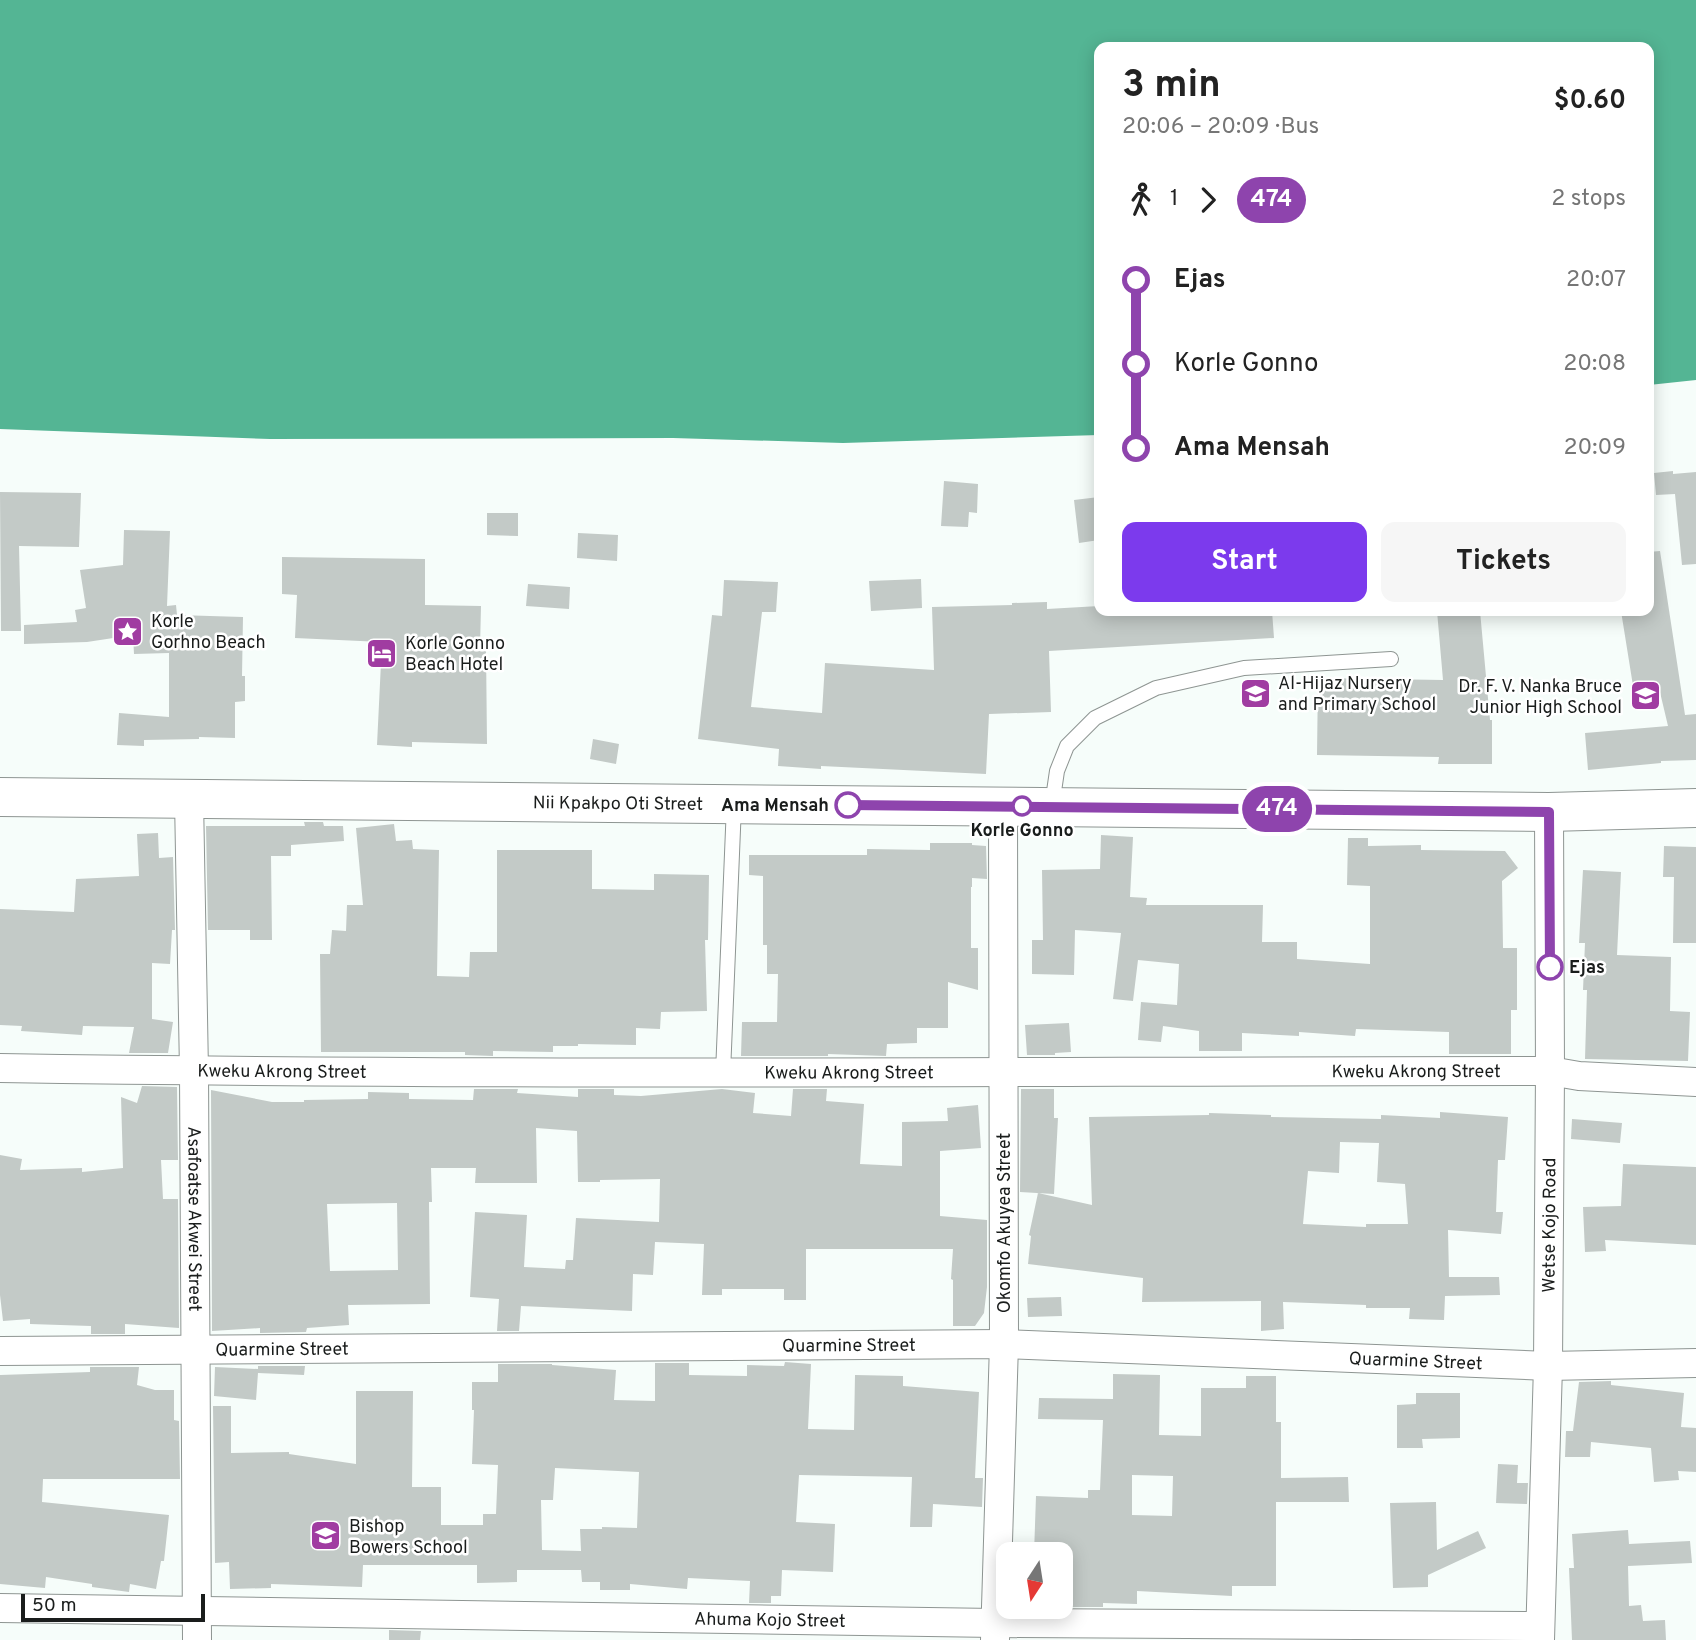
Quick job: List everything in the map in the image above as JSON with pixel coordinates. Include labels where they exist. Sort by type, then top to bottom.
[{"type":"main road","name":"Nii Kpakpo Oti Street","points":[[0,797],[1549,812],[1696,808]]},
{"type":"street","name":"Asafoatse Akwei Street","points":[[189,799],[194,1071],[197,1640]]},
{"type":"street","name":"Okomfo Akuyea Street","points":[[995,1631],[1004,1344],[1003,807]]},
{"type":"street","name":"Wetse Kojo Road","points":[[1540,1633],[1548,1366],[1549,812]]},
{"type":"street","name":"Kweku Akrong Street","points":[[0,1068],[723,1073],[1550,1071],[1579,1076],[1696,1082]]},
{"type":"street","name":"Quarmine Street","points":[[0,1352],[1004,1344],[1548,1366],[1696,1363]]},
{"type":"street","name":"Ahuma Kojo Street","points":[[0,1608],[198,1610],[995,1631],[1540,1633]]},
{"type":"lane","points":[[1052,806],[1057,771],[1067,746],[1095,718],[1156,688],[1244,668],[1391,659]]},
{"type":"lane","points":[[723,1073],[734,804]]},
{"type":"shaded area","points":[[0,0],[1696,0],[1696,380],[1654,384],[1654,42],[1094,42],[1094,435],[843,443],[673,438],[270,439],[0,429]]},
{"type":"building","points":[[1673,471],[1673,474],[1696,472],[1696,564],[1682,565],[1675,494],[1656,495],[1654,473]]},
{"type":"building","points":[[944,481],[978,484],[977,513],[969,512],[968,527],[941,526]]},
{"type":"building","points":[[0,492],[81,493],[79,547],[19,546],[21,631],[1,631]]},
{"type":"building","points":[[1094,498],[1094,541],[1079,543],[1074,500]]},
{"type":"building","points":[[487,513],[518,513],[518,536],[487,535]]},
{"type":"building","points":[[124,530],[170,531],[167,606],[176,605],[177,615],[243,617],[242,676],[245,676],[245,701],[235,702],[235,738],[144,740],[144,746],[117,745],[119,713],[169,717],[169,653],[134,654],[133,635],[87,642],[24,644],[24,625],[77,622],[75,610],[86,608],[80,570],[123,565]]},
{"type":"building","points":[[578,533],[618,535],[617,561],[577,558]]},
{"type":"building","points":[[1660,551],[1685,715],[1696,714],[1696,760],[1661,761],[1588,770],[1585,733],[1668,726],[1659,688],[1634,692],[1622,616],[1654,616],[1654,552]]},
{"type":"building","points":[[282,557],[425,559],[425,605],[481,606],[480,648],[486,648],[487,744],[412,742],[412,747],[377,745],[382,642],[295,638],[297,595],[282,594]]},
{"type":"building","points":[[921,579],[922,608],[871,611],[869,581]]},
{"type":"building","points":[[724,580],[778,582],[776,612],[762,612],[751,707],[822,713],[825,663],[934,670],[932,607],[1047,602],[1047,609],[1094,606],[1094,616],[1272,616],[1274,638],[1049,651],[1051,712],[989,714],[986,774],[821,766],[821,769],[778,766],[779,749],[698,739],[712,615],[722,616]]},
{"type":"building","points":[[528,584],[570,587],[569,609],[526,606]]},
{"type":"building","points":[[1437,616],[1480,616],[1492,720],[1492,764],[1438,764],[1439,757],[1317,755],[1318,678],[1443,680]]},
{"type":"building","points":[[593,739],[619,744],[616,764],[590,759]]},
{"type":"building","points":[[304,822],[343,826],[344,841],[291,845],[291,856],[271,856],[272,940],[250,940],[250,930],[208,930],[206,826],[305,826]]},
{"type":"building","points":[[394,824],[396,841],[412,840],[413,849],[439,850],[437,976],[469,977],[470,952],[497,952],[497,850],[592,850],[592,889],[654,890],[654,874],[709,875],[708,940],[705,940],[707,1011],[661,1012],[660,1029],[636,1028],[636,1045],[578,1044],[553,1046],[553,1052],[493,1051],[493,1056],[465,1055],[465,1052],[321,1052],[320,954],[330,954],[332,930],[346,931],[347,905],[363,905],[356,828]]},
{"type":"building","points":[[158,833],[159,858],[173,857],[175,930],[172,930],[170,964],[152,963],[152,1019],[173,1022],[168,1053],[129,1053],[134,1027],[83,1026],[82,1035],[21,1031],[22,1026],[0,1025],[0,909],[74,912],[76,879],[139,876],[137,834]]},
{"type":"building","points":[[1101,835],[1133,837],[1130,897],[1147,898],[1146,905],[1263,905],[1262,942],[1297,942],[1297,959],[1370,964],[1370,886],[1347,885],[1348,838],[1368,838],[1368,846],[1421,845],[1421,850],[1505,851],[1518,868],[1502,881],[1503,948],[1517,948],[1517,1010],[1511,1010],[1511,1054],[1449,1054],[1449,1032],[1356,1029],[1355,1036],[1299,1032],[1299,1036],[1242,1033],[1242,1051],[1199,1051],[1199,1031],[1163,1026],[1161,1042],[1138,1040],[1141,1002],[1177,1005],[1179,964],[1138,960],[1133,1001],[1113,999],[1121,933],[1075,930],[1074,975],[1032,974],[1032,940],[1043,940],[1042,870],[1100,869]]},
{"type":"building","points":[[930,843],[972,843],[986,846],[987,879],[972,878],[971,887],[971,948],[978,948],[978,990],[948,982],[948,1028],[917,1028],[917,1043],[887,1044],[886,1056],[741,1056],[742,1022],[777,1022],[778,974],[767,974],[767,945],[763,945],[763,876],[749,875],[749,855],[867,855],[867,849],[930,850]]},
{"type":"building","points":[[1664,846],[1696,847],[1696,943],[1673,943],[1674,877],[1663,877]]},
{"type":"building","points":[[1583,870],[1621,872],[1617,955],[1671,957],[1670,1011],[1690,1012],[1688,1061],[1585,1059],[1585,943],[1579,943]]},
{"type":"building","points":[[1069,1023],[1071,1052],[1027,1055],[1025,1025]]},
{"type":"building","points":[[142,1086],[177,1087],[178,1160],[161,1160],[163,1199],[178,1199],[179,1328],[125,1324],[125,1334],[91,1334],[91,1326],[30,1324],[30,1319],[3,1321],[0,1295],[0,1155],[22,1159],[20,1170],[82,1168],[82,1172],[123,1168],[121,1097],[137,1103]]},
{"type":"building","points":[[474,1089],[518,1089],[517,1093],[578,1097],[578,1089],[614,1089],[614,1095],[641,1096],[722,1089],[755,1093],[753,1113],[791,1116],[793,1089],[827,1089],[826,1101],[864,1104],[860,1164],[902,1166],[902,1122],[948,1121],[947,1108],[978,1105],[981,1148],[940,1151],[940,1216],[987,1220],[987,1287],[984,1313],[975,1326],[953,1326],[953,1249],[806,1249],[806,1300],[784,1300],[784,1289],[722,1289],[722,1295],[702,1295],[704,1244],[655,1242],[653,1275],[633,1274],[632,1311],[521,1306],[519,1331],[497,1331],[499,1299],[470,1297],[475,1212],[527,1215],[524,1267],[565,1269],[566,1260],[573,1260],[576,1218],[659,1222],[660,1179],[578,1182],[577,1131],[536,1128],[537,1183],[475,1183],[476,1168],[431,1168],[430,1304],[348,1305],[349,1325],[307,1328],[306,1332],[260,1333],[260,1328],[212,1331],[211,1090],[272,1102],[368,1099],[368,1092],[409,1093],[409,1099],[473,1100]],"holes":[[[397,1203],[398,1270],[330,1271],[327,1204]]]},
{"type":"building","points":[[1021,1089],[1054,1089],[1054,1118],[1058,1118],[1054,1194],[1020,1192]]},
{"type":"building","points":[[1440,1112],[1508,1117],[1505,1160],[1498,1160],[1496,1212],[1503,1212],[1501,1234],[1448,1230],[1449,1277],[1499,1277],[1500,1295],[1445,1296],[1444,1320],[1409,1319],[1410,1308],[1283,1302],[1284,1329],[1261,1331],[1261,1301],[1142,1302],[1143,1278],[1028,1264],[1029,1235],[1038,1193],[1092,1205],[1089,1117],[1209,1113],[1271,1117],[1381,1119],[1381,1115],[1440,1118]],"holes":[[[1340,1142],[1379,1143],[1377,1182],[1405,1184],[1408,1224],[1366,1224],[1366,1227],[1303,1224],[1308,1171],[1339,1173]]]},
{"type":"building","points":[[1572,1119],[1622,1123],[1620,1143],[1571,1139]]},
{"type":"building","points":[[1623,1164],[1696,1167],[1696,1245],[1605,1240],[1606,1251],[1585,1252],[1583,1207],[1621,1206]]},
{"type":"building","points":[[1061,1297],[1062,1316],[1028,1317],[1027,1298]]},
{"type":"building","points":[[785,1362],[811,1364],[808,1429],[854,1430],[855,1375],[903,1376],[903,1386],[979,1392],[975,1478],[983,1478],[982,1507],[933,1504],[932,1527],[910,1527],[912,1477],[799,1475],[796,1522],[835,1524],[833,1572],[782,1570],[781,1596],[771,1596],[771,1603],[749,1603],[750,1581],[688,1578],[687,1589],[630,1584],[630,1590],[600,1590],[600,1582],[582,1582],[581,1570],[517,1570],[517,1582],[477,1583],[477,1565],[363,1565],[362,1587],[271,1584],[271,1588],[230,1589],[229,1562],[215,1563],[213,1406],[231,1406],[231,1453],[289,1452],[356,1464],[356,1391],[413,1391],[412,1487],[441,1487],[441,1525],[483,1525],[483,1514],[496,1514],[498,1465],[472,1464],[472,1382],[498,1382],[498,1364],[552,1364],[616,1370],[614,1400],[655,1401],[655,1363],[689,1363],[689,1375],[747,1376],[747,1365],[784,1366]],"holes":[[[555,1468],[639,1472],[637,1528],[580,1529],[581,1551],[542,1550],[541,1500],[553,1500]]]},
{"type":"building","points":[[258,1366],[305,1366],[304,1375],[258,1373],[256,1400],[214,1396],[215,1367],[258,1369]]},
{"type":"building","points":[[90,1367],[139,1367],[137,1385],[155,1390],[174,1390],[174,1420],[179,1421],[180,1479],[43,1479],[42,1502],[169,1515],[164,1561],[161,1561],[156,1589],[130,1584],[129,1592],[46,1577],[45,1588],[0,1584],[0,1375],[90,1372]]},
{"type":"building","points":[[1113,1374],[1160,1375],[1159,1435],[1201,1436],[1201,1388],[1246,1388],[1246,1376],[1276,1376],[1276,1422],[1281,1422],[1281,1478],[1348,1477],[1349,1502],[1276,1502],[1276,1586],[1232,1586],[1232,1596],[1137,1591],[1137,1604],[1103,1603],[1103,1607],[1073,1607],[1073,1542],[1034,1542],[1036,1496],[1088,1498],[1088,1490],[1100,1490],[1103,1420],[1038,1419],[1039,1398],[1113,1399]],"holes":[[[1132,1475],[1173,1476],[1172,1516],[1132,1515]]]},
{"type":"building","points":[[1611,1381],[1611,1385],[1684,1393],[1681,1427],[1696,1428],[1696,1472],[1678,1471],[1679,1480],[1654,1482],[1651,1448],[1591,1442],[1590,1457],[1565,1457],[1566,1431],[1573,1431],[1579,1382]]},
{"type":"building","points":[[1416,1393],[1460,1393],[1460,1438],[1422,1439],[1423,1448],[1397,1448],[1397,1405],[1416,1404]]},
{"type":"building","points":[[1498,1464],[1518,1465],[1517,1483],[1528,1483],[1527,1504],[1496,1503]]},
{"type":"building","points":[[1436,1502],[1437,1550],[1478,1531],[1486,1548],[1428,1575],[1428,1587],[1393,1588],[1390,1503]]},
{"type":"building","points":[[1628,1530],[1629,1544],[1690,1541],[1692,1563],[1628,1566],[1629,1606],[1641,1605],[1643,1621],[1665,1620],[1666,1640],[1572,1640],[1569,1568],[1574,1568],[1572,1534]]},
{"type":"building","points":[[389,1630],[421,1631],[420,1640],[389,1640]]},
{"type":"bus line","name":"474","points":[[848,805],[1549,812],[1550,967]]},
{"type":"place","name":"Korle Gorhno Beach","points":[[128,631]]},
{"type":"place","name":"Korle Gonno Beach Hotel","points":[[382,653]]},
{"type":"place","name":"Al-Hijaz Nursery and Primary School","points":[[1255,693]]},
{"type":"place","name":"Dr. F. V. Nanka Bruce Junior High School","points":[[1645,696]]},
{"type":"place","name":"Ama Mensah","points":[[848,805]]},
{"type":"place","name":"Korle Gonno","points":[[1022,806]]},
{"type":"place","name":"Ejas","points":[[1550,967]]},
{"type":"place","name":"Bishop Bowers School","points":[[326,1536]]}]
